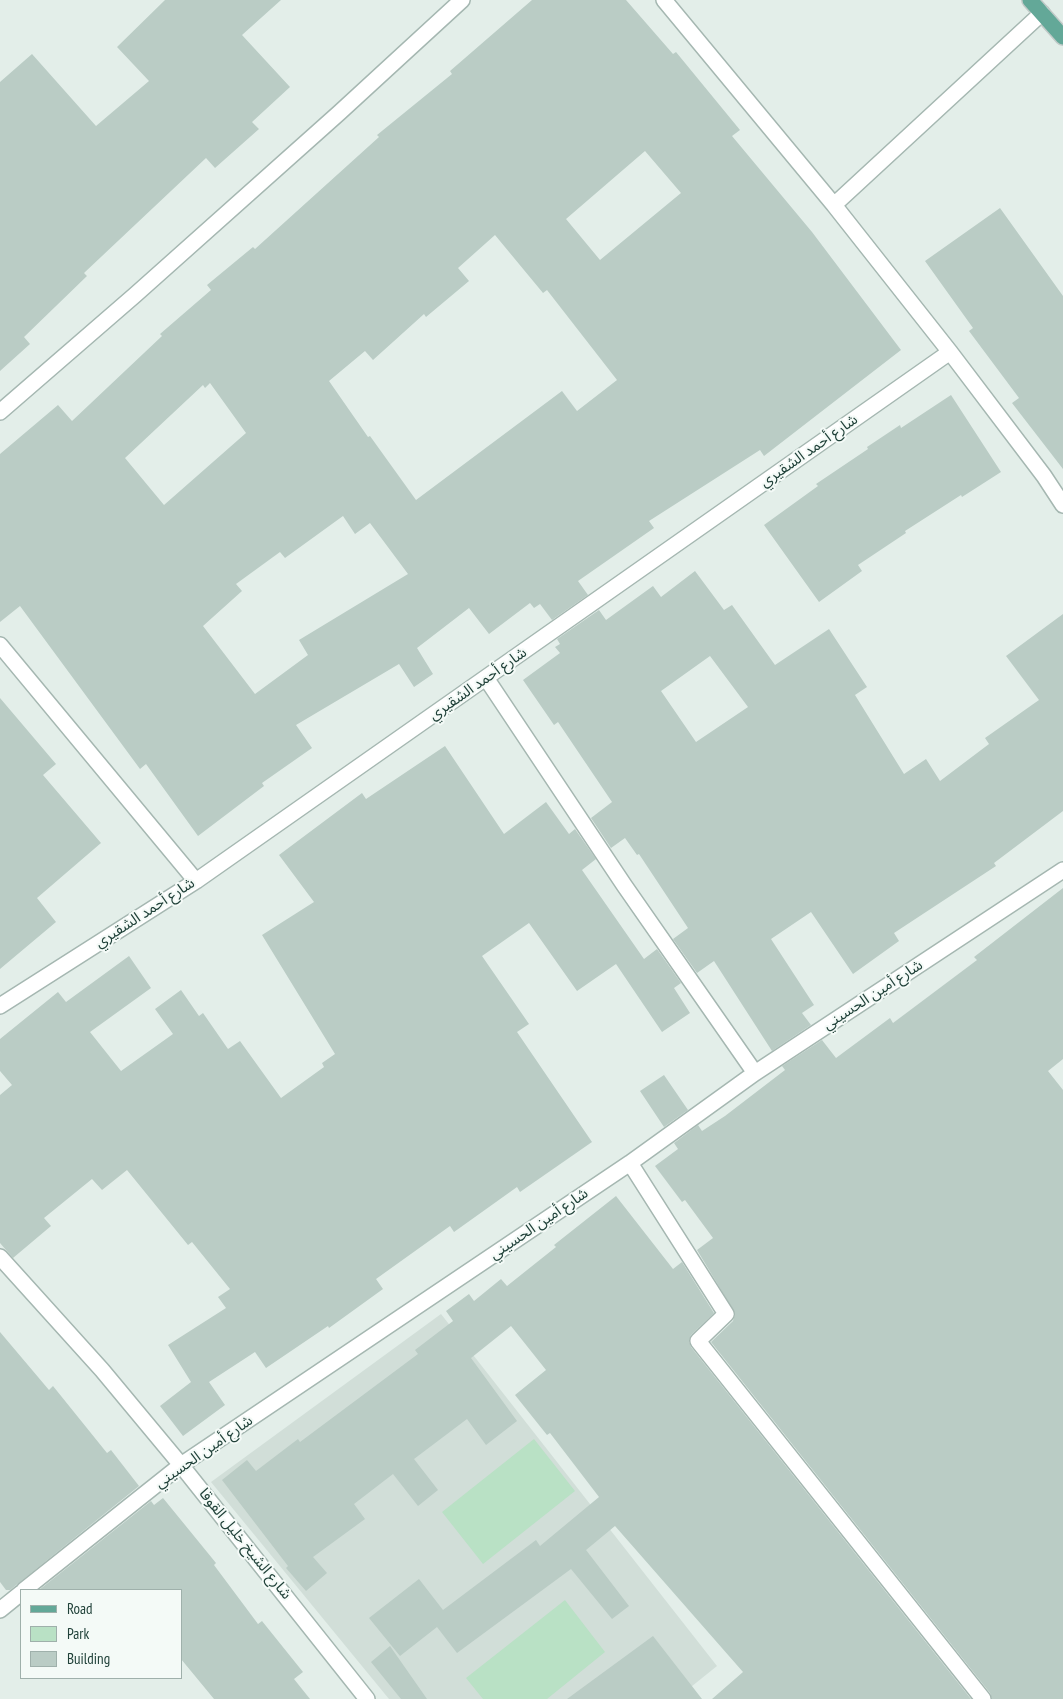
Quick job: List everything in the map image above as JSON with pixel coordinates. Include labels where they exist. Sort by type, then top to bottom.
[{"type":"main road","points":[[1030,0],[1063,37]]},
{"type":"street","points":[[0,412],[143,289],[462,0]]},
{"type":"street","points":[[664,0],[834,205],[950,352],[1044,476],[1063,505]]},
{"type":"street","points":[[834,205],[1042,13]]},
{"type":"street","name":"شارع أحمد الشقيري","points":[[0,1006],[196,881],[950,352]]},
{"type":"street","points":[[0,645],[196,881]]},
{"type":"street","points":[[486,678],[624,885],[755,1073]]},
{"type":"street","name":"شارع أمين الحسيني","points":[[25,1589],[181,1465],[630,1163],[755,1073],[1063,870]]},
{"type":"street","points":[[630,1163],[726,1314],[698,1341],[982,1699]]},
{"type":"street","name":"شارع الشيخ خليل القوقا","points":[[0,1257],[102,1370],[181,1465],[367,1699]]},
{"type":"street","points":[[0,1610],[20,1594]]},
{"type":"shaded area","points":[[441,1314],[717,1666],[676,1699],[389,1699],[211,1482]]},
{"type":"green space","points":[[534,1439],[575,1491],[483,1564],[442,1512]]},
{"type":"green space","points":[[565,1600],[605,1652],[547,1699],[483,1699],[466,1678]]},
{"type":"building","points":[[165,0],[281,0],[242,35],[290,87],[252,122],[259,129],[215,168],[206,158],[84,273],[87,276],[24,337],[30,344],[0,371],[0,82],[32,54],[96,126],[149,81],[117,47]]},
{"type":"building","points":[[532,0],[626,0],[673,54],[676,52],[740,130],[732,136],[812,232],[901,350],[764,456],[760,450],[649,521],[654,528],[578,581],[588,595],[552,620],[540,604],[534,608],[530,603],[489,634],[469,608],[417,648],[433,674],[414,687],[399,664],[296,725],[312,748],[262,783],[264,786],[198,836],[146,764],[140,769],[20,606],[0,622],[0,454],[58,405],[72,421],[162,336],[160,334],[211,290],[207,285],[253,247],[255,249],[379,137],[377,135],[452,74],[450,71]],"holes":[[[645,151],[681,193],[600,260],[566,219]],[[495,235],[543,293],[547,290],[617,380],[577,411],[562,391],[416,500],[370,436],[368,437],[329,381],[365,351],[373,360],[424,314],[426,317],[469,281],[458,268]],[[210,383],[246,433],[164,505],[125,458],[203,385],[205,388]],[[343,516],[355,534],[370,523],[408,574],[299,640],[308,655],[255,694],[203,626],[242,591],[236,584],[280,552],[285,558]]]},
{"type":"building","points":[[1000,208],[1063,296],[1063,469],[1012,403],[1019,398],[969,331],[973,328],[925,261]]},
{"type":"building","points":[[951,395],[1001,472],[905,531],[906,533],[858,565],[862,571],[819,602],[764,525],[818,486],[816,484],[868,449],[867,447],[900,425],[901,428]]},
{"type":"building","points":[[695,571],[724,610],[732,605],[775,665],[829,629],[867,687],[855,695],[904,774],[926,759],[940,781],[989,744],[985,738],[1039,700],[1006,656],[1063,614],[1063,811],[994,863],[996,866],[894,933],[899,941],[853,974],[811,912],[771,939],[814,1005],[802,1013],[811,1025],[772,1051],[714,961],[697,973],[673,939],[688,928],[639,854],[637,855],[625,838],[611,848],[591,818],[612,802],[558,722],[554,725],[523,680],[560,653],[555,647],[560,644],[557,639],[599,610],[606,620],[653,586],[661,597]],"holes":[[[710,656],[748,707],[696,742],[661,691]]]},
{"type":"building","points":[[0,698],[56,764],[43,775],[101,843],[37,898],[56,922],[0,969]]},
{"type":"building","points":[[445,746],[504,834],[546,802],[569,834],[575,829],[596,859],[582,870],[644,959],[657,949],[681,983],[674,988],[690,1013],[662,1032],[616,964],[577,991],[529,923],[482,956],[529,1024],[517,1032],[592,1142],[520,1192],[517,1187],[454,1232],[450,1226],[376,1279],[383,1289],[329,1328],[328,1326],[266,1368],[255,1352],[209,1382],[225,1405],[183,1436],[160,1406],[191,1382],[168,1345],[226,1308],[218,1297],[230,1289],[192,1242],[188,1245],[127,1170],[102,1190],[92,1179],[44,1218],[51,1226],[13,1258],[0,1243],[0,1095],[12,1085],[0,1071],[0,1039],[58,992],[66,1002],[129,956],[151,988],[90,1032],[121,1071],[173,1034],[155,1009],[181,990],[199,1016],[203,1013],[228,1049],[240,1041],[281,1098],[324,1067],[322,1063],[335,1054],[262,935],[314,902],[279,855],[362,793],[366,799]]},
{"type":"building","points":[[1063,888],[1063,1059],[1048,1071],[1063,1090],[1063,1699],[992,1699],[990,1693],[711,1342],[733,1321],[735,1313],[697,1250],[713,1238],[685,1200],[682,1202],[655,1166],[678,1149],[674,1143],[698,1125],[702,1131],[725,1116],[785,1070],[782,1066],[822,1040],[836,1058],[890,1018],[893,1023],[977,960],[974,957]]},
{"type":"building","points":[[664,1075],[688,1110],[664,1127],[640,1091]]},
{"type":"building","points":[[616,1196],[673,1269],[682,1262],[714,1313],[691,1335],[689,1342],[691,1347],[971,1699],[712,1699],[743,1672],[615,1526],[586,1550],[629,1606],[612,1619],[571,1569],[457,1653],[437,1627],[400,1656],[369,1618],[419,1579],[443,1610],[536,1540],[540,1546],[599,1497],[550,1433],[547,1435],[515,1395],[546,1370],[511,1326],[471,1358],[517,1421],[486,1445],[467,1419],[414,1459],[438,1490],[418,1506],[393,1474],[354,1504],[365,1519],[313,1557],[327,1573],[306,1591],[286,1568],[288,1566],[222,1480],[247,1460],[256,1471],[298,1439],[300,1442],[418,1354],[415,1350],[453,1321],[446,1311],[469,1294],[474,1301],[501,1279],[507,1286],[556,1247],[554,1245]]},
{"type":"building","points":[[0,1332],[49,1390],[53,1386],[107,1453],[111,1450],[139,1486],[10,1590],[6,1590],[0,1582]]},
{"type":"building","points":[[163,1498],[216,1563],[214,1565],[258,1624],[262,1621],[303,1672],[294,1679],[310,1699],[214,1699],[182,1660],[182,1589],[40,1589],[151,1501],[154,1505]]},
{"type":"building","points":[[653,1636],[702,1699],[567,1699]]},
{"type":"building","points":[[390,1646],[427,1699],[401,1699],[371,1662]]}]
